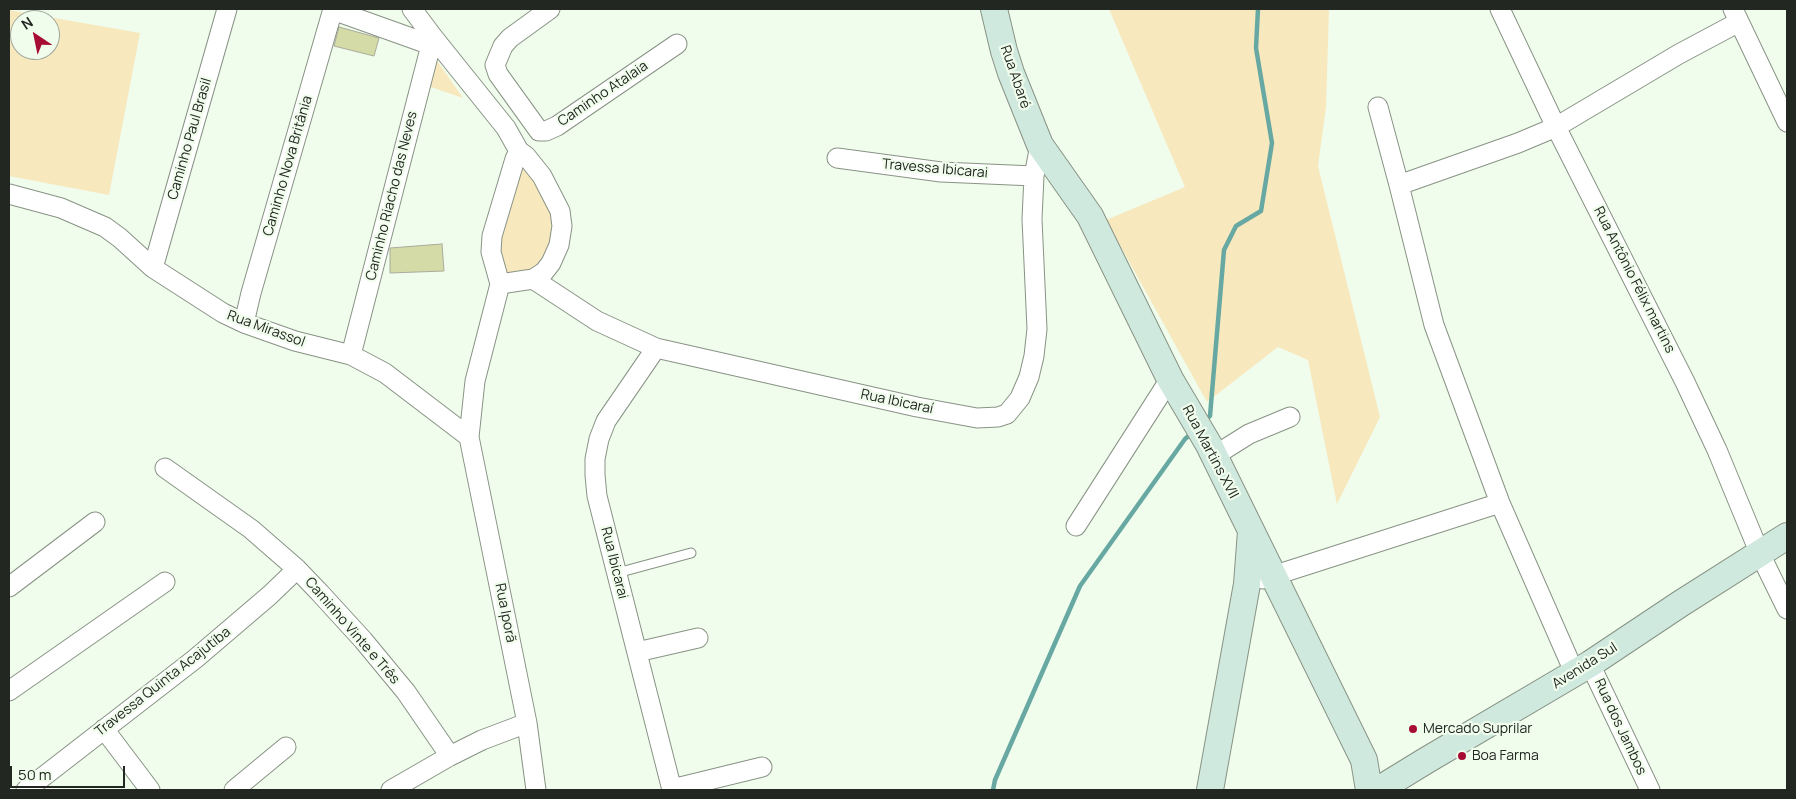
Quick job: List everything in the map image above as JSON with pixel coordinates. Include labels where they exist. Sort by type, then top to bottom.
[{"type":"street","name":"Caminho Paul Brasil","points":[[153,268],[227,9]]},
{"type":"street","points":[[412,9],[432,41],[506,128],[519,151],[533,164],[550,190],[560,211],[562,221],[556,256],[544,272],[533,279],[500,284],[490,246],[519,151]]},
{"type":"street","points":[[492,111],[514,95],[495,68],[503,46],[510,38],[550,9]]},
{"type":"street","name":"Rua Abaré","points":[[994,9],[1011,73],[1040,145]]},
{"type":"street","name":"Rua Antônio Félix martins","points":[[1500,9],[1556,127],[1693,399],[1717,450],[1760,554],[1787,609]]},
{"type":"street","points":[[333,10],[432,41]]},
{"type":"street","name":"Caminho Nova Britânia","points":[[244,323],[333,10]]},
{"type":"street","points":[[1399,185],[1518,143],[1556,127],[1678,54],[1736,16],[1781,91],[1787,122]]},
{"type":"street","name":"Caminho Riacho das Neves","points":[[351,355],[432,41]]},
{"type":"street","name":"Caminho Atalaia","points":[[514,95],[539,131],[546,131],[557,126],[677,44]]},
{"type":"street","name":"Rua dos Jambos","points":[[1378,107],[1434,325],[1500,503],[1582,669],[1650,790]]},
{"type":"street","name":"Rua Ibicaraí","points":[[533,279],[598,321],[656,348],[959,416],[998,417],[1007,414],[1026,388],[1034,356],[1037,328],[1032,220],[1034,176],[1040,145]]},
{"type":"street","name":"Rua Martins XVII","points":[[1040,145],[1090,216],[1170,379],[1212,450],[1364,760],[1389,786]]},
{"type":"street","name":"Travessa Ibicarai","points":[[837,158],[941,172],[1034,176]]},
{"type":"street","name":"Rua Mirassol","points":[[9,194],[60,208],[105,227],[153,268],[223,313],[244,323],[295,341],[351,355],[386,374],[470,438]]},
{"type":"street","name":"Rua Iporã","points":[[500,284],[475,381],[470,438],[527,723],[536,790]]},
{"type":"street","name":"Rua Ibicarai","points":[[656,348],[606,421],[595,459],[597,496],[672,790]]},
{"type":"street","points":[[1076,526],[1170,379]]},
{"type":"street","points":[[1212,450],[1290,417]]},
{"type":"street","name":"Caminho Vinte e Três","points":[[165,468],[251,529],[297,570],[338,611],[406,692],[450,756]]},
{"type":"street","points":[[1247,584],[1500,503]]},
{"type":"street","points":[[9,587],[95,522]]},
{"type":"street","points":[[1210,790],[1247,584],[1251,531]]},
{"type":"street","name":"Avenida Sul","points":[[1389,786],[1582,669],[1787,536]]},
{"type":"street","name":"Travessa Quinta Acajutiba","points":[[26,790],[224,635],[297,570]]},
{"type":"street","points":[[9,691],[165,582]]},
{"type":"street","points":[[637,652],[698,638]]},
{"type":"street","points":[[391,790],[482,740],[527,723]]},
{"type":"street","points":[[104,730],[150,790]]},
{"type":"street","points":[[234,790],[286,747]]},
{"type":"street","points":[[672,790],[762,767]]},
{"type":"lane","points":[[617,573],[692,553]]},
{"type":"shaded area","points":[[1109,9],[1329,9],[1326,107],[1318,166],[1380,417],[1337,504],[1308,360],[1278,347],[1207,402],[1106,220],[1185,187]]},
{"type":"shaded area","points":[[9,10],[10,60],[60,60],[60,19],[140,33],[109,195],[9,176]]},
{"type":"shaded area","points":[[435,58],[463,98],[425,85]]},
{"type":"shaded area","points":[[519,146],[559,221],[532,287],[512,283],[499,269],[493,237]]},
{"type":"building","points":[[339,27],[379,38],[374,56],[334,46]]},
{"type":"building","points":[[442,244],[444,271],[390,273],[390,248]]},
{"type":"waterway","points":[[1205,420],[1210,416],[1224,250],[1236,226],[1261,211],[1272,143],[1256,48],[1258,9]]},
{"type":"waterway","points":[[993,790],[995,780],[1080,586],[1185,439],[1192,433]]},
{"type":"place","name":"Mercado Suprilar","points":[[1413,729]]},
{"type":"place","name":"Boa Farma","points":[[1462,756]]}]
